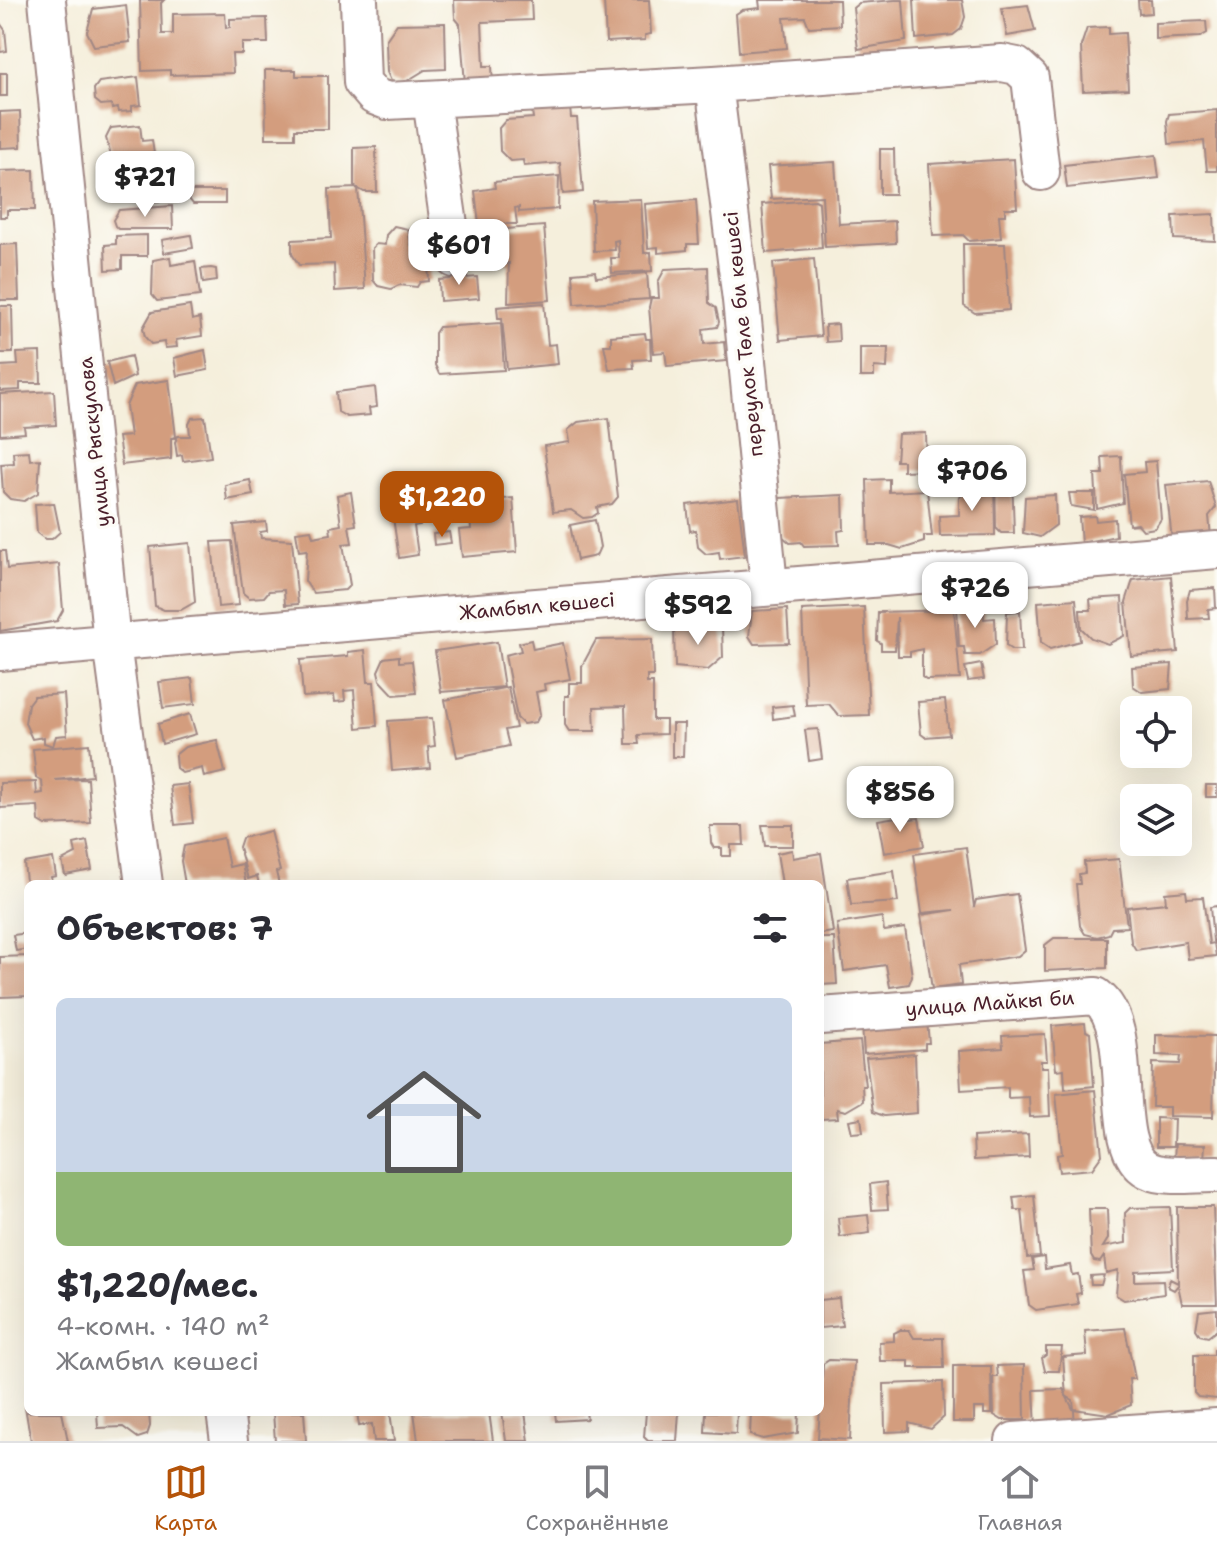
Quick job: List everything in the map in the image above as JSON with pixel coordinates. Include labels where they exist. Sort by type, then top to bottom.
[{"type":"street","name":"улица Рыскулова","points":[[47,0],[112,643],[143,880]]},
{"type":"street","points":[[359,0],[362,82],[374,96],[387,101],[714,84],[1002,63],[1017,66],[1030,78],[1041,172]]},
{"type":"street","name":"переулок Төле би көшесі","points":[[714,84],[741,300],[769,585]]},
{"type":"street","points":[[431,100],[454,259]]},
{"type":"street","name":"Жамбыл көшесі","points":[[0,652],[769,585],[1217,550]]},
{"type":"street","name":"улица Майкы би","points":[[824,1016],[1096,996],[1113,1018],[1125,1127],[1137,1157],[1146,1169],[1158,1173],[1217,1174]]},
{"type":"street","points":[[226,1416],[229,1441]]},
{"type":"street","points":[[1014,1441],[1217,1427]]},
{"type":"building","points":[[140,0],[164,0],[161,3],[162,34],[173,34],[173,14],[225,13],[226,28],[230,27],[230,19],[267,18],[268,43],[242,43],[242,54],[232,54],[233,73],[170,75],[170,70],[142,71]]},
{"type":"building","points":[[454,0],[531,0],[532,20],[482,22],[484,66],[492,66],[493,86],[465,83],[460,24],[455,18]]},
{"type":"building","points":[[604,0],[649,0],[651,34],[645,35],[645,40],[606,42]]},
{"type":"building","points":[[759,0],[839,0],[840,25],[809,27],[805,17],[784,18],[787,48],[739,52],[736,14],[742,10],[760,8]]},
{"type":"building","points":[[903,0],[906,41],[858,49],[853,8],[859,3]]},
{"type":"building","points":[[914,0],[962,0],[965,17],[961,29],[953,35],[916,39]]},
{"type":"building","points":[[1138,0],[1151,0],[1152,13],[1139,14]]},
{"type":"building","points":[[126,5],[130,42],[94,46],[87,32],[93,9]]},
{"type":"building","points":[[1028,5],[1035,31],[1007,36],[1002,8]]},
{"type":"building","points":[[1206,21],[1207,33],[1200,37],[1155,39],[1155,23]]},
{"type":"building","points":[[0,23],[5,30],[7,51],[0,52]]},
{"type":"building","points":[[445,23],[446,69],[425,70],[402,84],[391,81],[387,72],[386,40],[397,24]]},
{"type":"building","points":[[1109,27],[1109,34],[1125,33],[1128,89],[1083,91],[1081,46],[1087,28]]},
{"type":"building","points":[[265,70],[296,70],[296,76],[328,76],[328,129],[295,129],[295,138],[266,138]]},
{"type":"building","points":[[0,73],[7,73],[7,96],[0,96]]},
{"type":"building","points":[[138,77],[141,105],[132,106],[132,111],[119,112],[118,108],[112,109],[111,104],[101,105],[95,100],[94,89],[99,82]]},
{"type":"building","points":[[570,108],[571,118],[577,118],[583,192],[563,194],[560,163],[524,166],[523,160],[510,161],[500,151],[499,128],[506,120],[533,118],[532,111]]},
{"type":"building","points":[[1217,110],[1217,171],[1207,171],[1204,141],[1169,144],[1167,121],[1169,114]]},
{"type":"building","points":[[20,111],[21,147],[0,148],[0,112]]},
{"type":"building","points":[[140,125],[142,141],[152,140],[155,161],[145,162],[147,173],[131,174],[130,164],[114,166],[106,138],[111,128]]},
{"type":"building","points":[[376,147],[377,192],[364,192],[354,186],[354,148]]},
{"type":"building","points":[[880,149],[894,149],[895,194],[880,194]]},
{"type":"building","points":[[1156,155],[1159,178],[1067,188],[1064,165]]},
{"type":"building","points":[[1014,159],[1017,208],[1005,208],[1005,215],[999,215],[1001,238],[969,241],[963,235],[933,236],[929,164]]},
{"type":"building","points":[[835,162],[839,224],[895,221],[896,243],[825,247],[822,196],[771,199],[768,166]]},
{"type":"building","points":[[34,170],[35,210],[7,210],[7,217],[0,217],[0,171]]},
{"type":"building","points":[[158,174],[159,202],[139,203],[139,198],[113,200],[109,196],[110,179],[115,176]]},
{"type":"building","points":[[559,176],[558,209],[519,212],[519,207],[515,208],[517,224],[479,224],[475,191],[495,188],[494,182]]},
{"type":"building","points":[[180,182],[179,195],[166,193],[165,183]]},
{"type":"building","points":[[358,188],[365,289],[335,291],[334,264],[299,265],[292,254],[292,240],[331,238],[329,189]]},
{"type":"building","points":[[188,191],[225,191],[225,204],[193,204],[186,195]]},
{"type":"building","points":[[641,199],[644,253],[651,252],[652,271],[612,273],[611,258],[619,258],[618,240],[614,241],[615,250],[594,251],[592,201]]},
{"type":"building","points":[[696,200],[699,244],[687,244],[687,250],[658,253],[658,247],[648,248],[645,204]]},
{"type":"building","points":[[819,202],[822,248],[766,253],[762,204]]},
{"type":"building","points":[[172,206],[173,229],[118,229],[113,220],[119,210]]},
{"type":"building","points":[[1214,214],[1215,241],[1174,239],[1173,216]]},
{"type":"building","points":[[394,226],[408,229],[411,245],[427,244],[429,281],[420,282],[417,287],[399,285],[391,289],[378,286],[373,280],[372,248],[376,244],[385,245],[386,235]]},
{"type":"building","points":[[544,226],[550,300],[508,303],[509,263],[506,264],[498,246],[501,236],[506,229]]},
{"type":"building","points":[[147,235],[147,256],[122,256],[122,269],[106,270],[105,245],[116,244],[116,236]]},
{"type":"building","points":[[191,235],[193,248],[164,253],[162,240]]},
{"type":"building","points":[[17,244],[19,300],[0,300],[0,245]]},
{"type":"building","points":[[963,244],[1005,244],[1009,310],[975,313],[964,306]]},
{"type":"building","points":[[170,257],[171,265],[195,261],[200,296],[157,301],[152,295],[153,260]]},
{"type":"building","points":[[814,259],[821,336],[780,340],[773,263]]},
{"type":"building","points":[[708,267],[709,303],[716,308],[719,322],[717,327],[703,329],[704,344],[724,342],[726,361],[667,366],[665,352],[653,353],[651,298],[659,298],[658,282],[665,269]]},
{"type":"building","points":[[201,269],[216,269],[217,281],[203,283]]},
{"type":"building","points":[[466,271],[467,278],[477,277],[479,298],[440,301],[439,280],[450,279],[450,273]]},
{"type":"building","points":[[595,271],[596,277],[647,273],[649,299],[575,304],[573,273]]},
{"type":"building","points":[[544,303],[548,345],[556,344],[558,364],[507,369],[502,318],[498,318],[497,307]]},
{"type":"building","points":[[0,306],[12,306],[13,353],[0,353]]},
{"type":"building","points":[[190,306],[192,320],[200,318],[202,336],[176,340],[177,347],[165,348],[164,342],[151,344],[145,337],[143,328],[152,312]]},
{"type":"building","points":[[501,323],[504,370],[439,374],[435,365],[435,333],[439,327]]},
{"type":"building","points":[[838,324],[839,341],[826,342],[825,325]]},
{"type":"building","points":[[645,333],[646,339],[650,339],[651,359],[633,360],[634,368],[609,369],[604,345],[611,345],[611,336]]},
{"type":"building","points":[[860,348],[888,348],[887,368],[874,367],[874,377],[860,377]]},
{"type":"building","points":[[205,350],[208,370],[177,376],[174,358]]},
{"type":"building","points":[[40,352],[41,383],[20,383],[20,390],[0,391],[0,366],[18,365],[17,353]]},
{"type":"building","points":[[131,356],[135,376],[113,386],[107,362]]},
{"type":"building","points":[[169,380],[176,437],[171,438],[171,459],[122,465],[118,437],[130,436],[126,406],[135,385]]},
{"type":"building","points":[[375,387],[377,407],[369,408],[370,415],[347,417],[338,412],[336,392]]},
{"type":"building","points":[[54,391],[56,425],[24,427],[25,433],[0,435],[0,394]]},
{"type":"building","points":[[205,417],[211,457],[183,461],[182,455],[177,456],[175,442],[178,436],[190,436],[192,418]]},
{"type":"building","points":[[609,418],[618,497],[612,504],[597,507],[598,513],[592,517],[583,518],[571,510],[553,512],[544,446],[570,442],[568,430],[578,422]]},
{"type":"building","points":[[926,433],[927,470],[903,471],[903,461],[896,461],[898,434]]},
{"type":"building","points":[[29,451],[30,460],[40,459],[38,493],[24,501],[10,499],[3,492],[1,464],[14,463],[13,452]]},
{"type":"building","points":[[1121,456],[1123,503],[1097,509],[1095,474],[1103,474],[1102,457]]},
{"type":"building","points":[[1156,461],[1161,519],[1155,528],[1143,530],[1138,524],[1129,525],[1124,474],[1145,472],[1144,462]]},
{"type":"building","points":[[995,474],[1012,474],[1014,533],[1001,533],[996,528]]},
{"type":"building","points":[[889,479],[889,492],[927,490],[932,536],[924,536],[924,542],[902,549],[889,545],[869,545],[867,480]]},
{"type":"building","points":[[250,480],[253,495],[227,500],[225,485]]},
{"type":"building","points":[[994,481],[995,535],[940,536],[939,516],[959,515],[959,498],[968,485]]},
{"type":"building","points":[[1208,481],[1216,507],[1209,516],[1211,537],[1172,540],[1166,485]]},
{"type":"building","points":[[351,492],[356,525],[349,526],[352,543],[343,544],[350,585],[345,590],[313,593],[305,581],[307,550],[299,551],[296,532],[311,530],[313,537],[331,534],[330,527],[341,525],[337,495]]},
{"type":"building","points":[[1069,493],[1094,493],[1094,510],[1071,506]]},
{"type":"building","points":[[843,495],[844,530],[838,531],[839,545],[804,546],[801,542],[790,543],[781,535],[779,498]]},
{"type":"building","points":[[1055,495],[1056,525],[1040,537],[1023,533],[1025,497]]},
{"type":"building","points":[[513,498],[517,552],[462,557],[459,530],[471,529],[470,518],[483,517],[481,501]]},
{"type":"building","points":[[738,499],[745,556],[720,559],[719,552],[706,554],[698,547],[696,530],[690,531],[687,505]]},
{"type":"building","points":[[416,501],[420,525],[414,526],[418,555],[399,558],[391,504]]},
{"type":"building","points":[[54,503],[60,532],[52,539],[45,539],[37,533],[35,504]]},
{"type":"building","points":[[1095,516],[1096,521],[1115,519],[1116,536],[1081,543],[1079,517]]},
{"type":"building","points":[[595,520],[600,547],[596,556],[577,560],[570,525]]},
{"type":"building","points":[[266,522],[267,531],[260,532],[261,538],[292,540],[298,604],[285,605],[284,590],[269,591],[264,597],[249,598],[243,593],[234,525]]},
{"type":"building","points":[[449,532],[451,543],[434,545],[433,534]]},
{"type":"building","points":[[232,541],[239,605],[218,607],[212,542]]},
{"type":"building","points":[[190,543],[195,602],[181,610],[164,610],[155,606],[150,547]]},
{"type":"building","points":[[0,551],[5,551],[7,569],[59,564],[63,610],[57,621],[0,631]]},
{"type":"building","points":[[1171,576],[1178,652],[1131,656],[1126,602],[1133,580]]},
{"type":"building","points":[[1215,588],[1216,608],[1208,609],[1209,618],[1188,619],[1190,590]]},
{"type":"building","points":[[1122,597],[1124,636],[1108,644],[1091,638],[1081,628],[1080,610],[1091,610],[1090,599]]},
{"type":"building","points":[[1076,599],[1080,641],[1050,649],[1041,643],[1038,602]]},
{"type":"building","points":[[983,604],[984,619],[995,618],[996,644],[980,655],[965,655],[964,647],[959,647],[957,605]]},
{"type":"building","points":[[864,607],[869,715],[839,716],[829,704],[806,705],[802,610]]},
{"type":"building","points":[[787,609],[789,643],[754,644],[749,636],[752,611]]},
{"type":"building","points":[[954,610],[960,679],[926,680],[922,677],[922,649],[910,652],[910,656],[898,656],[897,617],[895,650],[881,650],[881,643],[877,641],[878,612]]},
{"type":"building","points":[[1020,611],[1022,650],[1012,650],[1006,646],[1007,612]]},
{"type":"building","points":[[722,626],[723,657],[708,670],[675,667],[674,627]]},
{"type":"building","points":[[652,639],[653,676],[647,676],[647,683],[653,683],[653,720],[666,720],[666,734],[638,735],[639,744],[626,744],[625,706],[594,707],[595,731],[569,731],[565,725],[565,696],[569,696],[569,683],[582,683],[582,666],[596,640]]},
{"type":"building","points":[[531,640],[533,649],[563,643],[570,679],[544,684],[545,690],[536,692],[540,714],[536,722],[523,724],[517,718],[505,655],[521,651],[519,643]]},
{"type":"building","points":[[497,642],[504,687],[441,692],[435,651]]},
{"type":"building","points":[[365,650],[368,682],[374,682],[377,726],[357,728],[354,690],[344,691],[345,701],[335,702],[334,695],[303,697],[300,660],[348,656],[348,652]]},
{"type":"building","points":[[399,656],[399,662],[412,661],[416,693],[394,695],[380,680],[378,671],[384,658]]},
{"type":"building","points":[[981,664],[984,679],[968,681],[965,667]]},
{"type":"building","points":[[1172,664],[1170,689],[1142,692],[1133,686],[1132,667]]},
{"type":"building","points":[[192,678],[195,704],[163,708],[159,682]]},
{"type":"building","points":[[508,687],[516,728],[505,730],[509,746],[457,757],[445,700]]},
{"type":"building","points":[[64,694],[67,735],[56,736],[53,746],[44,743],[44,737],[32,739],[25,723],[28,704],[34,696]]},
{"type":"building","points":[[945,700],[949,735],[925,737],[921,734],[918,702]]},
{"type":"building","points":[[793,705],[795,716],[773,719],[772,707]]},
{"type":"building","points":[[190,714],[196,734],[162,744],[158,724]]},
{"type":"building","points":[[432,718],[435,746],[428,747],[430,768],[392,771],[388,721]]},
{"type":"building","points":[[672,724],[684,724],[683,757],[672,757]]},
{"type":"building","points":[[818,729],[822,759],[809,761],[805,730]]},
{"type":"building","points":[[217,740],[225,772],[204,777],[202,768],[182,773],[176,768],[175,755],[185,747]]},
{"type":"building","points":[[89,744],[92,776],[55,780],[88,779],[91,823],[46,825],[39,821],[38,806],[0,808],[0,783],[36,782],[37,794],[43,793],[42,781],[36,778],[33,749]]},
{"type":"building","points":[[188,784],[193,823],[175,825],[170,786]]},
{"type":"building","points":[[1206,785],[1217,785],[1217,797],[1206,797]]},
{"type":"building","points":[[903,816],[904,820],[919,818],[924,846],[884,853],[878,820]]},
{"type":"building","points":[[762,825],[793,825],[793,846],[765,846]]},
{"type":"building","points":[[710,826],[743,826],[744,845],[731,845],[731,856],[722,856],[722,848],[714,848],[711,843]]},
{"type":"building","points":[[270,831],[280,871],[276,872],[278,880],[258,880],[257,876],[248,879],[239,847],[242,838]]},
{"type":"building","points":[[223,838],[229,867],[242,864],[245,880],[184,880],[181,861],[184,846]]},
{"type":"building","points":[[87,841],[92,870],[65,875],[62,861],[76,854],[74,844]]},
{"type":"building","points":[[966,847],[974,907],[976,900],[1017,894],[1025,950],[1018,956],[959,965],[961,985],[932,989],[921,915],[954,910],[922,913],[914,854]]},
{"type":"building","points":[[792,850],[793,858],[821,853],[833,932],[824,933],[824,880],[781,880],[777,853]]},
{"type":"building","points":[[53,858],[56,876],[51,877],[52,880],[26,880],[24,863]]},
{"type":"building","points":[[1119,859],[1127,927],[1112,928],[1109,934],[1097,937],[1085,934],[1080,926],[1076,884],[1080,884],[1079,874],[1085,873],[1084,862]]},
{"type":"building","points":[[894,871],[898,902],[851,905],[847,878]]},
{"type":"building","points":[[1186,891],[1187,898],[1203,897],[1209,944],[1214,943],[1216,956],[1188,959],[1186,942],[1136,950],[1131,942],[1127,907],[1166,903],[1165,893]]},
{"type":"building","points":[[1217,906],[1217,941],[1213,941],[1210,907]]},
{"type":"building","points":[[882,917],[884,931],[905,928],[912,976],[909,984],[890,987],[886,965],[844,971],[837,924]]},
{"type":"building","points":[[24,934],[24,950],[16,951],[13,935]]},
{"type":"building","points":[[824,938],[834,938],[837,984],[824,985]]},
{"type":"building","points":[[1054,938],[1107,938],[1107,968],[1045,971],[1045,945]]},
{"type":"building","points":[[24,956],[24,996],[0,997],[0,957]]},
{"type":"building","points":[[927,1021],[929,1043],[925,1043],[925,1049],[864,1054],[862,1025]]},
{"type":"building","points":[[1085,1023],[1086,1031],[1090,1033],[1094,1086],[1065,1089],[1064,1069],[1056,1070],[1052,1026]]},
{"type":"building","points":[[1045,1034],[1047,1061],[1041,1061],[1041,1067],[1048,1067],[1050,1116],[1030,1117],[1029,1097],[1008,1098],[1008,1087],[961,1090],[959,1051],[1003,1048],[1002,1036]]},
{"type":"building","points":[[1156,1035],[1215,1036],[1213,1117],[1169,1116],[1169,1107],[1152,1107],[1153,1063],[1180,1064],[1181,1056],[1156,1055]]},
{"type":"building","points":[[860,1041],[865,1086],[862,1086],[863,1101],[846,1111],[837,1109],[838,1118],[824,1119],[824,1044]]},
{"type":"building","points":[[915,1054],[917,1113],[884,1116],[873,1112],[866,1058]]},
{"type":"building","points":[[1095,1090],[1102,1155],[1092,1169],[1059,1172],[1057,1155],[1062,1154],[1056,1094]]},
{"type":"building","points":[[861,1118],[863,1132],[852,1133],[849,1120]]},
{"type":"building","points":[[1156,1118],[1174,1119],[1173,1147],[1156,1147]]},
{"type":"building","points":[[1028,1134],[1029,1157],[974,1160],[973,1137]]},
{"type":"building","points":[[1175,1144],[1205,1145],[1204,1160],[1174,1159]]},
{"type":"building","points":[[886,1182],[888,1209],[872,1210],[870,1184]]},
{"type":"building","points":[[1034,1195],[1040,1257],[1027,1258],[1022,1210],[1015,1210],[1013,1197]]},
{"type":"building","points":[[1170,1207],[1173,1269],[1135,1271],[1135,1281],[1163,1280],[1164,1294],[1124,1300],[1116,1295],[1118,1270],[1106,1273],[1104,1256],[1100,1262],[1094,1261],[1091,1256],[1089,1209],[1107,1209],[1108,1239],[1103,1247],[1126,1243],[1125,1213],[1130,1208]]},
{"type":"building","points":[[1177,1207],[1213,1207],[1217,1304],[1182,1304],[1178,1285],[1174,1290],[1168,1287],[1170,1279],[1178,1283]]},
{"type":"building","points":[[868,1215],[870,1233],[840,1237],[838,1218]]},
{"type":"building","points":[[1044,1257],[1045,1269],[1070,1265],[1072,1275],[1078,1274],[1081,1293],[1076,1294],[1078,1304],[1036,1310],[1029,1305],[1024,1271],[1034,1270],[1032,1259]]},
{"type":"building","points":[[1104,1275],[1101,1285],[1091,1285],[1090,1276]]},
{"type":"building","points":[[839,1298],[842,1326],[824,1328],[824,1300]]},
{"type":"building","points":[[1217,1309],[1217,1330],[1208,1337],[1200,1335],[1196,1329],[1199,1311]]},
{"type":"building","points":[[1125,1328],[1135,1379],[1129,1379],[1131,1405],[1109,1414],[1074,1409],[1073,1400],[1066,1396],[1063,1357],[1087,1355],[1085,1331]]},
{"type":"building","points":[[909,1330],[914,1338],[943,1338],[944,1368],[909,1368],[909,1361],[880,1361],[879,1342],[894,1341],[894,1333]]},
{"type":"building","points":[[1046,1347],[1062,1347],[1059,1371],[1045,1371],[1042,1358],[1046,1355]]},
{"type":"building","points":[[1214,1349],[1217,1349],[1217,1399],[1198,1397],[1194,1393],[1194,1355],[1214,1355]]},
{"type":"building","points":[[829,1360],[854,1361],[850,1440],[818,1438],[819,1416],[824,1416],[824,1363]]},
{"type":"building","points":[[1024,1365],[1025,1420],[1002,1420],[994,1415],[993,1377],[998,1377],[997,1366]]},
{"type":"building","points":[[953,1366],[991,1366],[992,1414],[984,1414],[984,1408],[974,1408],[974,1422],[953,1422]]},
{"type":"building","points":[[943,1382],[944,1417],[931,1429],[909,1423],[909,1431],[885,1432],[884,1384]]},
{"type":"building","points":[[1063,1389],[1074,1411],[1075,1425],[1036,1427],[1034,1390]]},
{"type":"building","points":[[27,1416],[63,1416],[68,1441],[31,1441]]},
{"type":"building","points":[[97,1416],[149,1416],[147,1435],[138,1438],[123,1427],[98,1428]]},
{"type":"building","points":[[273,1416],[304,1416],[306,1441],[275,1441]]},
{"type":"building","points":[[358,1416],[391,1416],[394,1441],[374,1441],[372,1424],[359,1426]]},
{"type":"building","points":[[415,1416],[490,1416],[493,1441],[418,1441]]},
{"type":"building","points":[[503,1416],[526,1416],[529,1441],[506,1441]]},
{"type":"building","points":[[555,1416],[587,1416],[587,1419],[556,1421]]},
{"type":"building","points":[[646,1416],[679,1416],[677,1441],[648,1441],[644,1437]]},
{"type":"building","points":[[706,1416],[737,1416],[736,1434],[705,1432]]},
{"type":"building","points":[[751,1416],[799,1416],[798,1433],[763,1439],[750,1435]]}]
